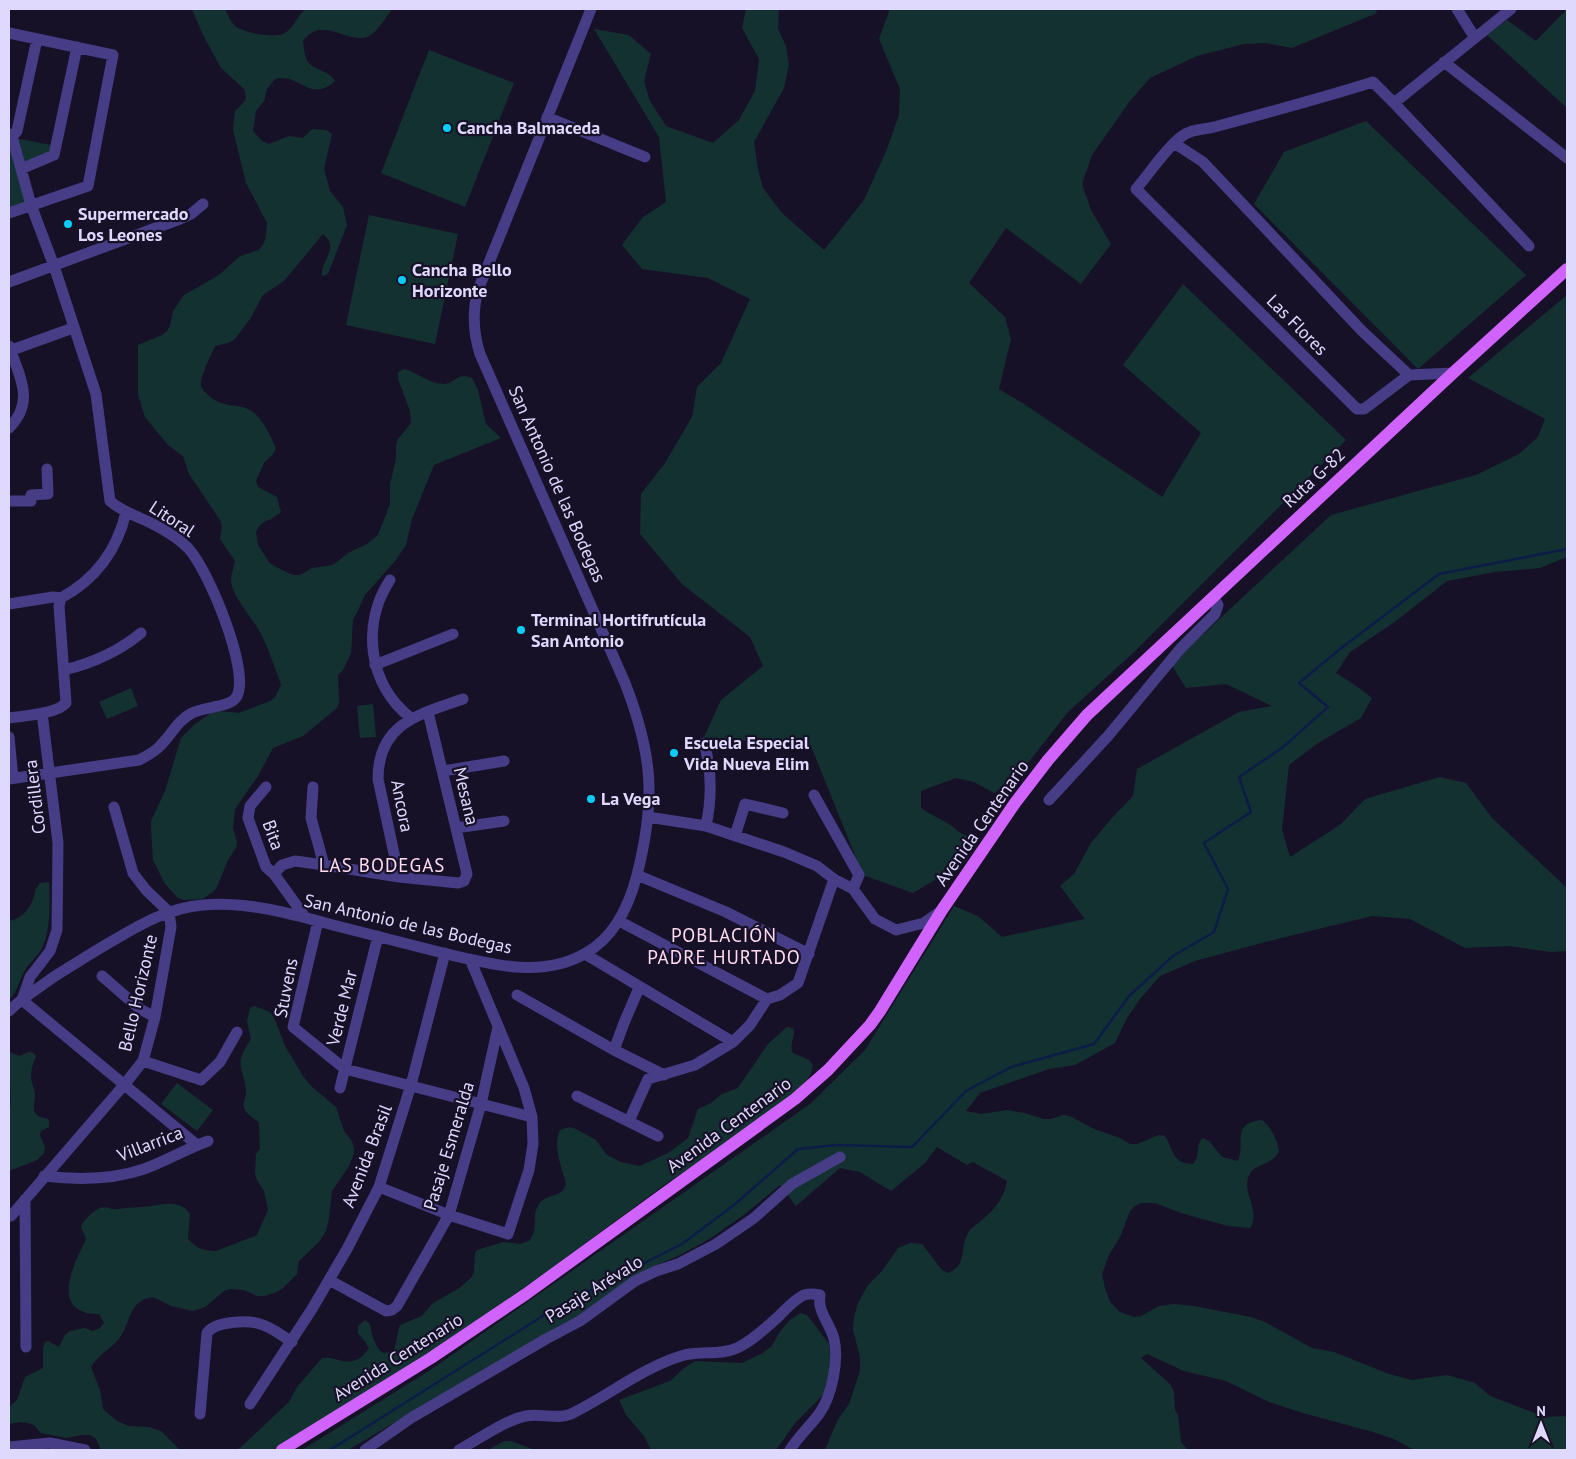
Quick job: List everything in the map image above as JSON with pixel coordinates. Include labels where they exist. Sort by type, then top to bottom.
[{"type":"main road","name":"Ruta G-82","points":[[1087,715],[1567,269]]},
{"type":"main road","name":"Avenida Centenario","points":[[282,1450],[431,1358],[526,1294],[806,1090],[844,1055],[870,1025],[942,910],[1031,782],[1087,715]]},
{"type":"street","name":"San Antonio de las Bodegas","points":[[9,1011],[86,956],[148,920],[192,906],[216,905],[282,912],[497,966],[525,968],[552,965],[585,954],[603,940],[619,921],[632,892],[644,846],[648,817],[650,792],[649,764],[642,733],[632,700],[480,354],[475,335],[474,316],[478,290],[591,9]]},
{"type":"street","points":[[1458,9],[1475,38]]},
{"type":"street","points":[[1394,104],[1511,9]]},
{"type":"street","points":[[9,33],[113,55],[88,186],[9,213]]},
{"type":"street","points":[[10,135],[17,131],[37,39]]},
{"type":"street","points":[[21,169],[54,155],[77,47]]},
{"type":"street","points":[[1444,62],[1567,158]]},
{"type":"street","points":[[1453,373],[1410,375],[1362,331],[1203,162],[1174,143],[1182,136],[1194,130],[1215,127],[1262,113],[1294,107],[1373,82],[1529,246]]},
{"type":"street","points":[[547,118],[645,157]]},
{"type":"street","name":"Litoral","points":[[10,135],[31,205],[54,266],[96,394],[110,501],[126,512],[169,534],[188,548],[198,561],[212,587],[224,617],[237,667],[238,693],[230,703],[208,706],[185,717],[161,745],[151,754],[139,760],[11,779]]},
{"type":"street","name":"Las Flores","points":[[1174,143],[1136,190],[1356,409],[1364,409],[1410,375]]},
{"type":"street","points":[[9,282],[180,219],[191,214],[203,204]]},
{"type":"street","points":[[9,428],[20,413],[24,393],[22,380],[9,349],[74,328]]},
{"type":"street","points":[[9,501],[31,500],[31,495],[48,494],[47,469]]},
{"type":"street","points":[[9,604],[53,597],[61,598],[82,585],[100,568],[111,552],[119,536],[126,512]]},
{"type":"street","points":[[390,580],[377,604],[372,624],[372,645],[375,665],[388,692],[400,708],[411,718]]},
{"type":"street","points":[[1049,800],[1108,736],[1181,648],[1215,614],[1218,605],[1213,597]]},
{"type":"street","points":[[9,718],[42,713],[60,708],[66,703],[59,606],[61,598]]},
{"type":"street","points":[[64,670],[100,659],[122,647],[141,633]]},
{"type":"street","points":[[375,665],[453,634]]},
{"type":"street","name":"Ancora","points":[[399,877],[378,779],[380,756],[386,742],[395,730],[411,718],[463,699]]},
{"type":"street","name":"Mesana","points":[[399,877],[458,883],[464,881],[467,874],[428,712]]},
{"type":"street","name":"Cordillera","points":[[22,1000],[30,977],[50,951],[57,930],[58,844],[42,713]]},
{"type":"street","points":[[9,737],[11,779]]},
{"type":"street","points":[[704,743],[709,764],[711,787],[706,826]]},
{"type":"street","points":[[443,771],[504,761]]},
{"type":"street","name":"Bita","points":[[266,787],[250,806],[248,818],[266,867],[274,874],[305,917]]},
{"type":"street","points":[[313,787],[311,818],[324,865]]},
{"type":"street","points":[[814,795],[859,875],[853,888]]},
{"type":"street","points":[[735,836],[745,804],[783,813]]},
{"type":"street","points":[[114,807],[133,873],[146,890],[169,912]]},
{"type":"street","points":[[648,817],[706,826],[784,852],[817,866],[834,879],[853,888],[875,919],[896,930],[924,923],[942,910]]},
{"type":"street","points":[[456,828],[504,820]]},
{"type":"street","points":[[274,874],[282,865],[291,862],[324,865],[399,877]]},
{"type":"street","points":[[637,874],[726,912],[809,954]]},
{"type":"street","points":[[629,1121],[648,1079],[695,1065],[733,1042],[750,1025],[767,999],[780,995],[798,983],[834,879]]},
{"type":"street","name":"Bello Horizonte","points":[[11,1216],[124,1085],[143,1060],[155,1017],[171,927],[169,912]]},
{"type":"street","name":"Stuvens","points":[[318,921],[293,1028],[345,1069]]},
{"type":"street","points":[[619,921],[767,999]]},
{"type":"street","name":"Verde Mar","points":[[340,1088],[378,936]]},
{"type":"street","name":"Avenida Brasil","points":[[250,1404],[292,1342],[330,1280],[379,1186],[412,1085],[445,953]]},
{"type":"street","points":[[585,954],[639,988],[733,1042]]},
{"type":"street","points":[[379,1186],[449,1215],[508,1234],[529,1170],[533,1144],[532,1117],[524,1088],[470,959]]},
{"type":"street","points":[[102,976],[140,1009],[155,1017]]},
{"type":"street","points":[[614,1050],[639,988]]},
{"type":"street","points":[[517,995],[614,1050],[664,1075]]},
{"type":"street","points":[[22,1000],[124,1085]]},
{"type":"street","name":"Pasaje Esmeralda","points":[[330,1280],[386,1311],[392,1310],[397,1306],[449,1215],[481,1104],[498,1027]]},
{"type":"street","points":[[143,1060],[201,1080],[220,1062],[237,1032]]},
{"type":"street","points":[[345,1069],[532,1117]]},
{"type":"street","name":"Villarrica","points":[[44,1176],[86,1179],[130,1173],[144,1169],[202,1143],[124,1085]]},
{"type":"street","points":[[577,1096],[658,1136]]},
{"type":"street","name":"Pasaje Arévalo","points":[[365,1450],[411,1418],[580,1321],[635,1282],[656,1271],[678,1264],[716,1244],[749,1222],[792,1184],[840,1157]]},
{"type":"street","points":[[25,1199],[26,1347]]},
{"type":"street","points":[[459,1450],[518,1418],[532,1415],[559,1417],[570,1414],[612,1392],[636,1376],[678,1356],[696,1353],[721,1353],[736,1349],[803,1296],[820,1295],[820,1308],[831,1328],[835,1341],[832,1386],[820,1413],[790,1450]]},
{"type":"street","points":[[200,1414],[207,1333],[210,1329],[236,1322],[256,1323],[266,1326],[292,1342]]},
{"type":"street","points":[[9,1447],[50,1444],[85,1450]]},
{"type":"green space","points":[[192,9],[225,9],[232,22],[239,29],[260,34],[280,35],[285,33],[294,24],[300,14],[306,9],[392,9],[375,32],[364,38],[356,38],[329,30],[311,33],[303,41],[308,62],[315,68],[328,74],[335,81],[326,87],[311,89],[284,78],[275,79],[267,89],[264,101],[256,111],[253,131],[262,141],[269,144],[289,136],[303,138],[312,129],[326,130],[332,134],[324,169],[330,191],[343,207],[347,225],[328,274],[322,276],[322,270],[330,250],[328,239],[323,234],[284,281],[263,295],[250,319],[234,340],[215,346],[201,382],[201,387],[214,400],[220,403],[243,407],[257,415],[276,448],[274,453],[264,463],[256,481],[258,487],[277,497],[281,512],[259,526],[256,532],[258,545],[269,562],[293,575],[300,575],[312,568],[333,565],[348,553],[367,544],[378,535],[390,504],[390,484],[396,459],[396,445],[398,439],[411,423],[410,411],[398,379],[398,372],[404,369],[433,382],[444,384],[462,376],[472,378],[478,390],[486,424],[501,438],[434,465],[412,519],[406,545],[395,561],[365,595],[353,620],[351,653],[343,670],[338,675],[339,702],[337,708],[303,736],[273,748],[258,776],[235,809],[233,828],[237,842],[236,848],[228,860],[217,887],[202,899],[184,900],[178,898],[165,884],[153,860],[151,828],[151,821],[165,791],[181,738],[195,724],[211,713],[219,711],[239,713],[270,701],[275,697],[281,685],[261,634],[232,587],[231,578],[235,561],[220,539],[222,526],[220,520],[189,474],[183,456],[168,445],[145,417],[138,395],[138,345],[167,331],[173,311],[184,295],[219,275],[240,256],[259,250],[266,236],[267,223],[246,183],[233,130],[235,111],[245,101],[244,89],[221,68],[203,35]]},
{"type":"green space","points":[[746,9],[779,9],[778,29],[786,46],[789,65],[784,88],[754,142],[763,188],[782,213],[824,250],[864,200],[887,149],[899,115],[900,89],[879,39],[890,9],[1375,9],[1377,13],[1292,48],[1266,43],[1244,44],[1197,56],[1150,78],[1130,101],[1092,155],[1082,184],[1091,210],[1111,244],[1081,284],[1006,228],[969,283],[1005,317],[1011,339],[999,389],[1162,497],[1201,433],[1123,365],[1183,284],[1346,440],[1132,654],[1068,712],[1013,782],[994,793],[974,782],[956,778],[921,791],[921,808],[963,834],[973,838],[936,879],[913,893],[863,875],[811,746],[704,737],[721,700],[763,666],[750,637],[682,584],[640,534],[641,494],[665,463],[692,417],[697,387],[721,363],[750,299],[708,278],[642,269],[622,245],[643,217],[666,202],[659,137],[594,29],[629,35],[651,54],[644,81],[650,101],[666,126],[713,143],[739,120],[755,91],[759,59],[742,28]]},
{"type":"green space","points":[[1567,9],[1567,108],[1487,35],[1507,20],[1536,41]]},
{"type":"green space","name":"Cancha Balmaceda","points":[[429,50],[514,83],[465,207],[381,173]]},
{"type":"green space","points":[[1366,121],[1526,275],[1418,369],[1254,204],[1284,152]]},
{"type":"green space","points":[[9,137],[51,145],[49,153],[16,166],[27,203],[9,208]]},
{"type":"green space","name":"Cancha Bello Horizonte","points":[[369,215],[458,234],[435,344],[346,325]]},
{"type":"green space","points":[[1567,295],[1567,557],[1540,568],[1495,572],[1447,581],[1396,621],[1350,652],[1336,673],[1372,698],[1361,718],[1318,743],[1289,765],[1282,830],[1290,857],[1341,824],[1365,799],[1440,777],[1466,783],[1492,818],[1567,888],[1567,951],[1551,952],[1508,946],[1465,948],[1410,919],[1372,916],[1265,942],[1195,961],[1160,976],[1140,999],[1127,1018],[1115,1043],[1075,1065],[1049,1069],[980,1093],[966,1111],[981,1114],[1007,1110],[1044,1119],[1063,1115],[1070,1116],[1094,1129],[1120,1138],[1130,1144],[1137,1144],[1159,1135],[1165,1136],[1177,1159],[1181,1162],[1193,1164],[1202,1138],[1209,1141],[1222,1157],[1238,1161],[1242,1129],[1252,1122],[1262,1120],[1273,1134],[1279,1151],[1272,1160],[1254,1169],[1248,1178],[1248,1191],[1254,1215],[1250,1228],[1228,1226],[1181,1213],[1155,1203],[1141,1203],[1135,1206],[1130,1211],[1102,1274],[1110,1302],[1120,1312],[1134,1317],[1141,1316],[1159,1306],[1173,1304],[1251,1317],[1265,1322],[1312,1348],[1334,1352],[1389,1374],[1412,1380],[1447,1375],[1475,1383],[1490,1396],[1545,1417],[1567,1416],[1567,1450],[1414,1450],[1394,1439],[1373,1432],[1269,1402],[1226,1381],[1184,1371],[1147,1354],[1141,1358],[1171,1385],[1174,1392],[1175,1410],[1178,1415],[1181,1442],[1188,1450],[825,1450],[838,1419],[849,1404],[860,1371],[860,1357],[853,1330],[854,1317],[858,1303],[868,1285],[882,1271],[898,1248],[910,1243],[922,1244],[942,1270],[948,1273],[954,1270],[961,1261],[965,1239],[969,1231],[991,1212],[1006,1187],[1007,1181],[973,1162],[967,1165],[937,1147],[925,1163],[891,1191],[860,1172],[840,1168],[796,1206],[780,1185],[745,1214],[711,1238],[680,1255],[652,1267],[581,1315],[348,1450],[302,1450],[429,1371],[810,1104],[865,1050],[954,906],[978,916],[1002,937],[1085,919],[1060,886],[1074,874],[1091,843],[1133,796],[1137,769],[1239,712],[1272,706],[1226,684],[1186,688],[1171,664],[1331,515],[1476,475],[1519,454],[1538,437],[1545,419],[1468,378]]},
{"type":"green space","points":[[131,688],[138,706],[107,719],[99,702]]},
{"type":"green space","points":[[373,704],[376,737],[360,738],[357,706]]},
{"type":"green space","points":[[49,882],[49,916],[45,941],[40,951],[25,970],[9,1000],[9,921],[27,911],[40,883]]},
{"type":"green space","points":[[254,1006],[270,1012],[285,1046],[303,1076],[311,1086],[336,1107],[344,1131],[352,1141],[354,1153],[349,1166],[332,1191],[326,1231],[319,1242],[299,1261],[297,1274],[277,1292],[257,1296],[244,1290],[230,1289],[224,1291],[205,1307],[193,1311],[171,1306],[153,1297],[144,1299],[134,1308],[118,1340],[91,1367],[100,1390],[103,1409],[117,1421],[129,1426],[149,1427],[161,1431],[180,1450],[101,1450],[96,1439],[90,1435],[66,1438],[41,1433],[34,1425],[28,1423],[9,1424],[9,1407],[17,1400],[25,1377],[43,1368],[43,1348],[45,1342],[48,1341],[59,1347],[65,1335],[70,1331],[85,1328],[93,1331],[100,1328],[104,1323],[99,1314],[86,1313],[75,1307],[70,1299],[70,1279],[86,1239],[81,1227],[91,1214],[103,1207],[116,1209],[174,1204],[185,1209],[190,1214],[188,1239],[197,1247],[208,1250],[216,1251],[257,1235],[268,1210],[264,1191],[255,1173],[256,1154],[260,1149],[259,1123],[248,1114],[244,1107],[246,1091],[241,1065],[242,1055],[251,1039],[247,1021],[250,1008]]},
{"type":"green space","points":[[787,1027],[793,1028],[794,1031],[791,1046],[793,1053],[809,1060],[813,1065],[811,1074],[805,1083],[789,1097],[720,1148],[667,1183],[538,1278],[428,1354],[273,1450],[235,1450],[240,1448],[289,1402],[297,1387],[322,1358],[350,1362],[360,1358],[369,1349],[358,1333],[358,1326],[365,1320],[370,1324],[377,1347],[383,1353],[392,1352],[400,1325],[422,1316],[433,1303],[458,1289],[471,1278],[474,1272],[475,1253],[477,1250],[503,1242],[520,1244],[529,1241],[534,1231],[535,1214],[539,1204],[546,1198],[561,1192],[566,1184],[557,1149],[560,1130],[569,1127],[576,1129],[596,1140],[606,1154],[611,1157],[621,1162],[640,1166],[668,1153],[688,1138],[698,1109],[711,1103],[722,1094],[738,1088],[768,1044]]},
{"type":"green space","points":[[10,1052],[19,1056],[29,1052],[34,1053],[36,1056],[31,1076],[35,1093],[34,1110],[40,1117],[49,1120],[49,1127],[41,1131],[40,1135],[45,1147],[44,1153],[37,1160],[9,1171],[9,1117],[11,1101]]},
{"type":"green space","points":[[177,1083],[213,1110],[197,1131],[161,1104]]},
{"type":"green space","points":[[800,1313],[807,1315],[829,1344],[833,1377],[824,1394],[796,1422],[776,1450],[651,1450],[644,1436],[626,1415],[619,1400],[670,1381],[695,1361],[742,1363],[761,1354],[771,1347],[781,1330],[790,1320]]},
{"type":"green space","points":[[504,1441],[511,1441],[535,1450],[488,1450]]},
{"type":"waterway","points":[[330,1450],[557,1307],[682,1244],[734,1205],[798,1149],[836,1145],[912,1147],[966,1091],[1011,1067],[1094,1044],[1129,996],[1173,956],[1214,932],[1228,889],[1204,843],[1251,812],[1239,777],[1282,748],[1328,707],[1299,683],[1340,649],[1439,574],[1567,549]]},
{"type":"place","name":"Cancha Balmaceda","points":[[447,128]]},
{"type":"place","name":"Supermercado Los Leones","points":[[68,224]]},
{"type":"place","name":"Cancha Bello Horizonte","points":[[402,280]]},
{"type":"place","name":"Terminal Hortifrutícula San Antonio","points":[[521,630]]},
{"type":"place","name":"Escuela Especial Vida Nueva Elim","points":[[674,753]]},
{"type":"place","name":"La Vega","points":[[591,799]]},
{"type":"district","name":"LAS BODEGAS","points":[[382,865]]},
{"type":"district","name":"POBLACIÓN PADRE HURTADO","points":[[724,946]]}]
